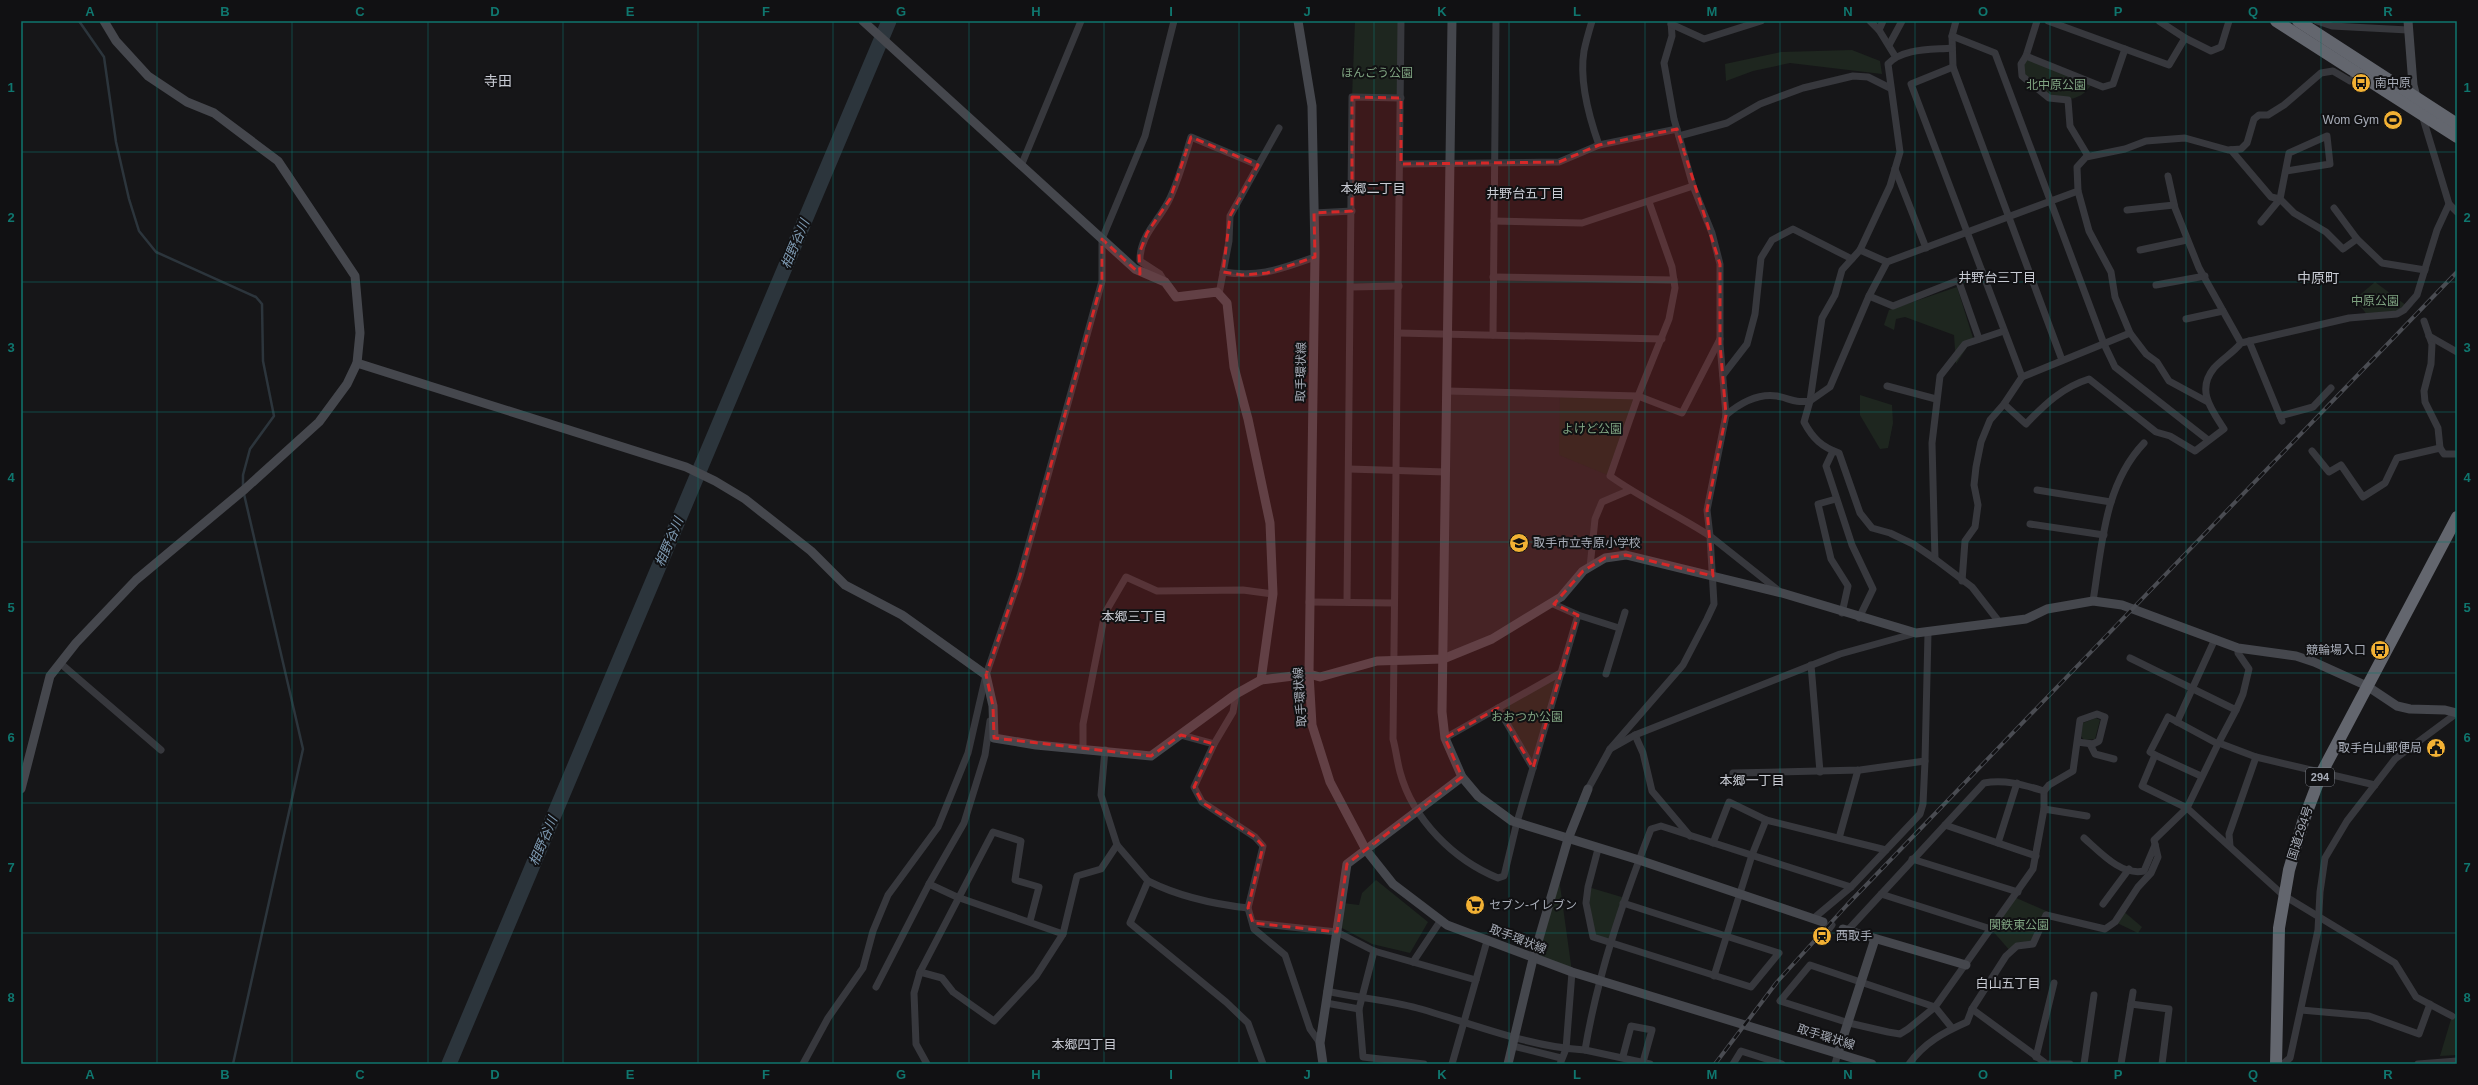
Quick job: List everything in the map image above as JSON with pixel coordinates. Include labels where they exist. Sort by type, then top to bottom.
[{"type":"highway","points":[[2276,21],[2457,137]]},
{"type":"highway","points":[[2309,22],[2457,124]]},
{"type":"highway","name":"国道294号","points":[[2276,1064],[2276,958],[2283,895],[2295,845],[2322,772],[2457,517]]},
{"type":"street","points":[[21,789],[50,676],[60,663],[136,580],[242,492],[319,422],[347,384],[357,363],[360,333],[355,276],[278,161],[214,113],[187,102],[148,76],[116,41],[104,21]]},
{"type":"street","points":[[863,21],[1135,269],[1165,282]]},
{"type":"street","points":[[1021,166],[1081,21]]},
{"type":"street","points":[[803,1064],[828,1018],[863,968],[873,931],[888,895],[938,827],[968,753],[986,675],[1020,576],[1102,280],[1102,240],[1145,136],[1174,21]]},
{"type":"street","name":"取手環状線","points":[[1298,21],[1312,106],[1315,257],[1309,602],[1309,674],[1312,725],[1330,782],[1366,850],[1393,884],[1447,925],[1533,959],[1572,972],[1600,978],[1872,1064]]},
{"type":"street","points":[[1401,21],[1402,98],[1394,602],[1394,739],[1400,773],[1408,794],[1431,828],[1455,854],[1477,870],[1498,878],[1504,876],[1517,822],[1578,615]]},
{"type":"street","points":[[1452,21],[1446,334],[1447,391],[1442,712],[1445,738],[1462,777],[1478,796],[1494,810],[1517,822],[1639,860],[1814,918],[1827,926]]},
{"type":"street","points":[[1493,336],[1496,21]]},
{"type":"street","points":[[1592,21],[1584,52],[1584,72],[1591,121],[1599,145]]},
{"type":"street","points":[[1671,22],[1704,39],[1761,21]]},
{"type":"street","points":[[1870,21],[1879,30],[1895,56]]},
{"type":"street","points":[[1879,30],[1883,21]]},
{"type":"street","points":[[1888,45],[1902,21]]},
{"type":"street","points":[[1956,21],[1952,36],[1953,67],[2010,216],[2062,360]]},
{"type":"street","points":[[2037,21],[2026,56],[2021,64],[2022,76],[2049,98],[2068,100],[2070,126],[2088,156]]},
{"type":"street","points":[[2048,21],[2169,65],[2185,38]]},
{"type":"street","points":[[2159,21],[2185,38],[2211,51],[2221,47],[2229,21]]},
{"type":"street","points":[[1508,1064],[1533,959],[1568,839],[1588,790],[1610,749],[1684,665],[1714,604],[1707,510],[1726,415],[1721,337],[1720,264],[1712,234],[1693,186],[1678,133],[1664,62],[1672,36],[1671,22]]},
{"type":"street","points":[[2309,22],[2332,24],[2408,25],[2416,97],[2449,204],[2457,212]]},
{"type":"street","points":[[1952,36],[1995,53],[2104,344],[2115,367],[2208,440]]},
{"type":"street","points":[[1952,48],[1919,50],[1895,56],[1888,64],[1890,88],[1900,152],[1890,186],[1860,250],[1842,270],[1835,295],[1822,318],[1810,401],[1804,422],[1810,435],[1823,447],[1839,453],[1860,513],[1872,528],[1890,533],[1913,544],[1935,558],[1972,587],[2000,623]]},
{"type":"street","points":[[2026,56],[2103,88],[2113,84],[2125,49]]},
{"type":"street","points":[[1953,67],[1911,84],[2022,377]]},
{"type":"street","points":[[2004,404],[2026,424],[2049,400],[2075,383],[2089,379],[2156,432],[2170,436],[2195,451],[2224,429],[2206,401],[2169,381],[2157,362],[2146,354],[2130,333],[2116,297],[2111,272],[2089,231],[2078,191],[2077,167],[2088,156],[2125,149],[2146,142],[2185,138],[2230,150],[2241,149],[2247,143],[2254,119],[2259,115],[2268,115],[2284,105],[2321,73],[2333,71],[2350,81],[2358,74]]},
{"type":"street","points":[[1401,164],[1559,162],[1599,145],[1678,133],[1727,123],[1760,104],[1803,88],[1853,76],[1868,77],[1890,88]]},
{"type":"street","points":[[1348,602],[1352,96],[1402,98]]},
{"type":"street","points":[[1219,294],[1229,240],[1230,216],[1279,128]]},
{"type":"street","points":[[2261,222],[2280,199],[2289,153],[2326,136],[2330,164],[2286,171]]},
{"type":"street","points":[[1258,165],[1191,138],[1170,199],[1147,233],[1140,254],[1140,260],[1160,274],[1176,297],[1197,293],[1217,292],[1228,303],[1234,367],[1248,420],[1270,523],[1273,594],[1260,680]]},
{"type":"street","points":[[2230,150],[2271,197],[2280,199],[2294,213],[2326,232],[2343,249],[2357,239]]},
{"type":"street","points":[[1895,169],[1926,248]]},
{"type":"street","points":[[2168,176],[2174,205],[2199,268],[2205,276],[2241,343]]},
{"type":"street","points":[[1494,221],[1582,223],[1649,202],[1693,186]]},
{"type":"street","points":[[1726,415],[1748,400],[1776,396],[1795,403],[1810,401],[1830,387],[1869,296],[1887,262],[2078,191]]},
{"type":"street","points":[[1649,202],[1674,280],[1675,288],[1669,319],[1662,340],[1638,396],[1610,476],[1630,490],[1682,518],[1710,536],[1782,594]]},
{"type":"street","points":[[2206,401],[2207,378],[2215,367],[2231,355],[2241,343],[2348,318],[2397,314],[2404,310],[2417,295],[2437,230],[2449,204]]},
{"type":"street","points":[[2127,210],[2174,205]]},
{"type":"street","points":[[2334,208],[2357,239],[2382,263],[2425,270]]},
{"type":"street","points":[[1314,213],[1352,211]]},
{"type":"street","points":[[1723,375],[1747,344],[1755,314],[1761,258],[1772,240],[1794,229],[1852,259]]},
{"type":"street","points":[[2140,250],[2187,240]]},
{"type":"street","points":[[1860,250],[1887,262]]},
{"type":"street","points":[[1223,272],[1242,275],[1266,273],[1315,257]]},
{"type":"street","points":[[1869,296],[1893,306],[1959,282],[1982,271]]},
{"type":"street","points":[[2156,285],[2205,276]]},
{"type":"street","points":[[1493,277],[1674,280]]},
{"type":"street","points":[[1959,282],[1979,339]]},
{"type":"street","points":[[1351,287],[1399,286]]},
{"type":"street","points":[[2186,319],[2223,311]]},
{"type":"street","points":[[2424,321],[2432,344],[2431,364],[2424,391],[2425,402],[2438,428],[2440,448],[2444,454],[2457,454]]},
{"type":"street","points":[[1935,558],[1932,442],[1936,399],[1940,376],[1965,344],[2004,331]]},
{"type":"street","points":[[1398,333],[1662,340]]},
{"type":"street","points":[[1962,580],[1965,540],[1975,527],[1978,505],[1974,485],[1981,442],[1990,420],[2004,404],[2022,377],[2130,333]]},
{"type":"street","points":[[2429,336],[2457,352]]},
{"type":"street","points":[[1447,391],[1638,396],[1682,413],[1721,337]]},
{"type":"street","points":[[2249,341],[2281,419],[2313,407],[2331,388]]},
{"type":"street","points":[[357,363],[686,467],[708,477],[745,499],[811,551],[845,585],[902,614],[986,675],[993,706],[994,738],[1152,756],[1236,694],[1260,680],[1309,674],[1320,678],[1377,661],[1443,659],[1492,640],[1561,597],[1583,571],[1605,558],[1626,555],[1782,594],[1916,634]]},
{"type":"street","points":[[1887,386],[1936,399]]},
{"type":"street","points":[[2093,601],[2111,502],[2119,478],[2132,455],[2144,443]]},
{"type":"street","points":[[2312,451],[2329,472],[2341,465],[2363,497],[2385,483],[2397,458],[2440,448]]},
{"type":"street","points":[[1833,451],[1826,466],[1852,545],[1873,589],[1859,618]]},
{"type":"street","points":[[1349,470],[1446,472]]},
{"type":"street","points":[[1590,567],[1595,519],[1602,502],[1630,490]]},
{"type":"street","points":[[2037,490],[2058,492],[2111,502]]},
{"type":"street","points":[[1836,499],[1818,504],[1831,560],[1848,586],[1842,613]]},
{"type":"street","points":[[2030,524],[2104,535]]},
{"type":"street","points":[[1083,748],[1082,724],[1106,613],[1126,577],[1157,591],[1243,590],[1273,594]]},
{"type":"street","points":[[1610,749],[1635,735],[1840,654],[1916,634],[2026,619],[2047,609],[2093,601],[2122,605],[2238,648],[2302,657],[2367,686],[2397,706],[2410,709],[2445,710],[2457,713]]},
{"type":"street","points":[[1309,602],[1394,602]]},
{"type":"street","points":[[1550,603],[1578,615],[1619,628]]},
{"type":"street","points":[[1606,674],[1625,612]]},
{"type":"street","points":[[1814,918],[1851,887],[1920,814],[1923,804],[1925,761],[1928,633]]},
{"type":"street","points":[[2177,722],[2215,639]]},
{"type":"street","points":[[1909,1064],[1927,1044],[1952,1028],[1967,1022],[1972,1010],[2006,956],[2017,946],[2033,944],[2046,915],[2105,929],[2115,922],[2138,887],[2151,873],[2158,857],[2154,840],[2187,808],[2201,776],[2236,710],[2243,694],[2249,669],[2238,653],[2238,648]]},
{"type":"street","points":[[2130,658],[2194,687],[2236,710]]},
{"type":"street","points":[[60,663],[161,750]]},
{"type":"street","points":[[1811,665],[1820,772]]},
{"type":"street","points":[[1445,738],[1562,672]]},
{"type":"street","points":[[1236,694],[1233,712],[1214,744],[1194,787],[1202,802],[1255,837],[1262,846],[1248,908],[1254,929],[1285,955],[1310,1028],[1320,1043]]},
{"type":"street","points":[[876,988],[929,884],[964,823],[985,755],[993,706]]},
{"type":"street","points":[[1498,708],[1533,768]]},
{"type":"street","points":[[2283,1064],[2290,1058],[2318,930],[2325,858],[2347,821],[2395,759],[2457,713]]},
{"type":"street","points":[[1952,1028],[1935,1007],[1810,965],[1780,1001],[1849,1023],[1900,1034],[1935,1007],[2033,869],[2044,809],[2044,791],[2049,785],[2073,771],[2080,720],[2097,714],[2105,717],[2099,741],[2090,744],[2077,742]]},
{"type":"street","points":[[2201,776],[2150,752],[2168,717],[2218,743],[2256,757],[2375,785]]},
{"type":"street","points":[[1180,734],[1214,744]]},
{"type":"street","points":[[1635,735],[1643,753],[1652,790],[1690,836]]},
{"type":"street","points":[[2090,744],[2095,754],[2114,759]]},
{"type":"street","points":[[1105,750],[1100,795],[1117,846],[1148,881],[1170,892],[1211,904],[1248,908]]},
{"type":"street","points":[[2155,755],[2142,786],[2187,808],[2283,895],[2395,963],[2416,997],[2452,1016]]},
{"type":"street","points":[[2230,846],[2229,834],[2256,757]]},
{"type":"street","points":[[1733,773],[1858,770],[1925,761]]},
{"type":"street","points":[[1839,838],[1858,770]]},
{"type":"street","points":[[1323,1064],[1320,1043],[1347,864],[1462,777]]},
{"type":"street","points":[[1966,965],[1845,929],[1881,894],[1944,824],[1984,783],[1995,780],[2017,783],[2044,791]]},
{"type":"street","points":[[1998,843],[2017,783]]},
{"type":"street","points":[[1713,843],[1729,802],[1766,820],[1886,850]]},
{"type":"street","points":[[2044,809],[2087,816]]},
{"type":"street","points":[[1714,976],[1752,855],[1766,820]]},
{"type":"street","points":[[1944,824],[2036,856]]},
{"type":"street","points":[[1585,1050],[1600,978],[1610,942],[1651,829],[1661,826],[1851,887]]},
{"type":"street","points":[[927,1064],[916,1044],[914,993],[920,972],[957,897],[993,832],[1021,841],[1015,880],[1039,887],[1030,921]]},
{"type":"street","points":[[2084,838],[2111,862],[2137,872],[2144,871],[2155,845]]},
{"type":"street","points":[[920,972],[942,978],[953,992],[994,1021],[1036,976],[1063,934],[1077,876],[1100,869],[1117,846]]},
{"type":"street","points":[[1598,848],[1588,887],[1586,904],[1592,937],[1751,987],[1779,952],[1623,903]]},
{"type":"street","points":[[1912,859],[2018,892]]},
{"type":"street","points":[[2104,904],[2129,869]]},
{"type":"street","points":[[1148,881],[1130,923],[1226,1002],[1248,1023],[1263,1064]]},
{"type":"street","points":[[929,884],[957,897],[1030,921],[1063,934]]},
{"type":"street","points":[[1881,894],[1991,929]]},
{"type":"street","points":[[1413,962],[1440,920]]},
{"type":"street","points":[[1253,923],[1337,932],[1374,951],[1476,980]]},
{"type":"street","points":[[1835,1064],[1875,938]]},
{"type":"street","points":[[1452,1064],[1486,941]]},
{"type":"street","points":[[1374,951],[1359,1009],[1363,1057],[1424,1064]]},
{"type":"street","points":[[1513,1046],[1560,1061],[1566,1049],[1572,972]]},
{"type":"street","points":[[2036,1057],[2054,983]]},
{"type":"street","points":[[1327,991],[1361,999],[1416,1008],[1464,1023],[1566,1049],[1585,1050],[1623,1056],[1647,1063],[1652,1030],[1631,1026],[1623,1056]]},
{"type":"street","points":[[2121,1064],[2133,992]]},
{"type":"street","points":[[2084,1064],[2094,995]]},
{"type":"street","points":[[1326,1003],[1359,1009]]},
{"type":"street","points":[[2131,1004],[2169,1009],[2162,1064]]},
{"type":"street","points":[[2301,1010],[2369,1016],[2419,1034],[2430,1004]]},
{"type":"street","points":[[1972,1010],[2043,1063],[2070,1064]]},
{"type":"street","points":[[1733,1064],[1741,1051],[1778,1063]]},
{"type":"street","points":[[2418,1064],[2457,1061]]},
{"type":"highlighted area","points":[[1352,97],[1401,98],[1401,164],[1559,162],[1599,145],[1677,129],[1720,264],[1720,344],[1726,415],[1707,510],[1713,576],[1626,555],[1605,558],[1583,571],[1554,604],[1578,615],[1533,768],[1498,708],[1445,738],[1462,777],[1347,864],[1337,932],[1253,923],[1248,908],[1263,846],[1255,837],[1202,802],[1194,787],[1214,744],[1181,735],[1151,756],[994,738],[993,706],[986,675],[1020,576],[1102,281],[1102,239],[1140,274],[1139,254],[1147,233],[1170,199],[1191,137],[1258,165],[1230,216],[1223,272],[1242,275],[1267,273],[1315,257],[1314,213],[1352,211]]},
{"type":"shaded area","name":"取手市立寺原小学校","points":[[1447,391],[1560,394],[1610,476],[1630,490],[1602,502],[1595,519],[1590,567],[1561,597],[1492,639],[1443,659]]},
{"type":"green space","name":"ほんごう公園","points":[[1355,21],[1401,21],[1401,98],[1352,97]]},
{"type":"green space","points":[[1852,50],[1880,61],[1882,74],[1790,63],[1753,71],[1726,81],[1725,64],[1781,52]]},
{"type":"green space","name":"北中原公園","points":[[2026,56],[2091,85],[2083,94],[2074,98],[2051,100],[2022,76]]},
{"type":"green space","name":"中原公園","points":[[2375,282],[2407,306],[2404,310],[2368,316],[2355,299]]},
{"type":"green space","points":[[1957,287],[1973,338],[1956,364],[1954,335],[1905,317],[1896,319],[1894,330],[1884,325],[1889,310]]},
{"type":"green space","name":"よけど公園","points":[[1560,394],[1638,396],[1610,476],[1559,455]]},
{"type":"green space","points":[[1860,395],[1892,405],[1893,423],[1888,448],[1880,449],[1860,415]]},
{"type":"green space","name":"おおつか公園","points":[[1562,672],[1533,768],[1498,708]]},
{"type":"green space","points":[[2096,718],[2100,720],[2095,739],[2084,740],[2081,736],[2083,723]]},
{"type":"green space","points":[[1558,871],[1572,972],[1533,959]]},
{"type":"green space","points":[[1376,880],[1428,922],[1410,953],[1372,944],[1342,928],[1343,903],[1359,905],[1362,893]]},
{"type":"green space","points":[[1588,887],[1625,898],[1610,942],[1593,937]]},
{"type":"green space","name":"関鉄東公園","points":[[2014,897],[2053,914],[2030,945],[2011,952],[1991,929]]},
{"type":"green space","points":[[2122,910],[2142,927],[2138,933],[2115,922]]},
{"type":"green space","points":[[2452,1016],[2457,1017],[2457,1055],[2440,1056]]},
{"type":"waterway","points":[[79,21],[104,57],[116,142],[129,199],[139,231],[156,252],[256,297],[262,304],[263,361],[274,416],[250,449],[243,475],[243,487]]},
{"type":"waterway","name":"相野谷川","points":[[449,1064],[889,21]]},
{"type":"waterway","points":[[233,1064],[303,749],[244,494]]},
{"type":"railway","points":[[1715,1064],[1777,982],[1847,905],[2457,272]]},
{"type":"place","name":"南中原","points":[[2361,83]]},
{"type":"place","name":"Wom Gym","points":[[2393,120]]},
{"type":"place","name":"取手市立寺原小学校","points":[[1519,543]]},
{"type":"place","name":"競輪場入口","points":[[2380,650]]},
{"type":"place","name":"取手白山郵便局","points":[[2436,748]]},
{"type":"place","name":"セブン-イレブン","points":[[1475,905]]},
{"type":"place","name":"西取手","points":[[1822,936]]},
{"type":"district","name":"寺田","points":[[498,81]]},
{"type":"district","name":"本郷二丁目","points":[[1373,188]]},
{"type":"district","name":"井野台五丁目","points":[[1525,193]]},
{"type":"district","name":"井野台三丁目","points":[[1997,277]]},
{"type":"district","name":"中原町","points":[[2318,278]]},
{"type":"district","name":"本郷三丁目","points":[[1134,616]]},
{"type":"district","name":"本郷一丁目","points":[[1752,780]]},
{"type":"district","name":"白山五丁目","points":[[2008,983]]},
{"type":"district","name":"本郷四丁目","points":[[1084,1044]]}]
